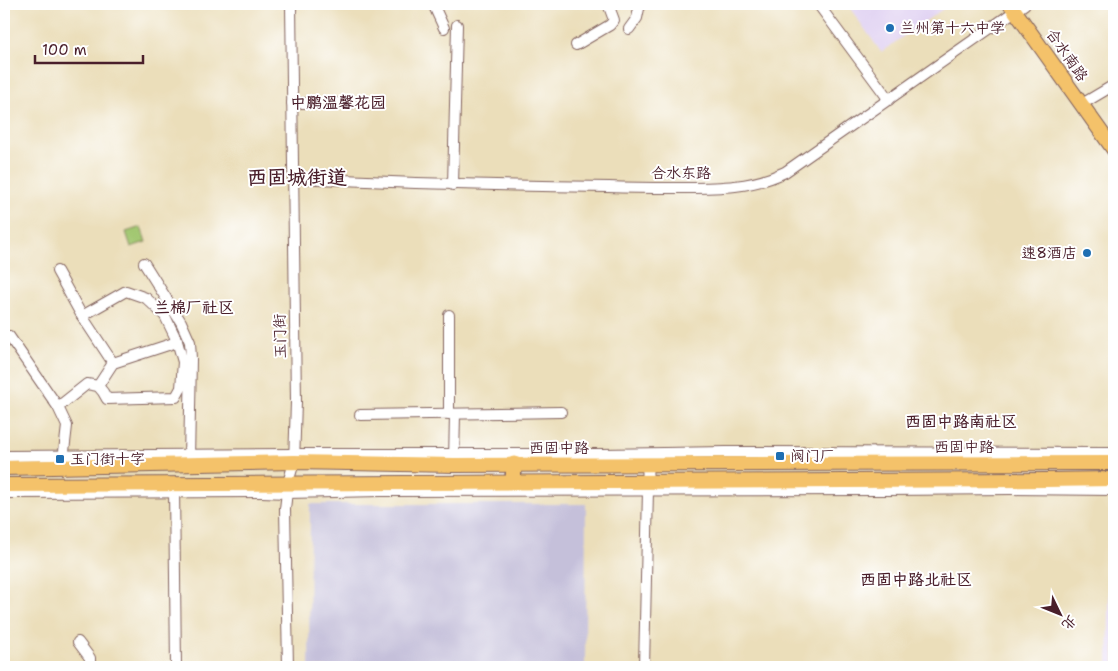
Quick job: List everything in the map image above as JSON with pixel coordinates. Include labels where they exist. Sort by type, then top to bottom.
[{"type":"highway","points":[[513,482],[514,464]]},
{"type":"main road","name":"合水南路","points":[[1017,6],[1114,150]]},
{"type":"main road","name":"西固中路","points":[[4,468],[63,461],[294,458],[454,459],[514,464],[647,459],[1046,464],[1114,463]]},
{"type":"main road","points":[[1046,464],[1046,480]]},
{"type":"main road","points":[[4,485],[288,488],[513,482],[648,486],[1114,479]]},
{"type":"street","name":"玉门街","points":[[288,667],[284,509],[294,458],[296,402],[291,4]]},
{"type":"street","points":[[433,4],[444,28]]},
{"type":"street","points":[[576,45],[610,25],[614,20],[608,4]]},
{"type":"street","points":[[629,29],[638,18],[640,4]]},
{"type":"street","points":[[818,4],[889,100]]},
{"type":"street","name":"合水东路","points":[[293,178],[453,185],[709,188],[744,186],[773,178],[785,172],[889,100],[1017,6]]},
{"type":"street","points":[[453,185],[457,25]]},
{"type":"street","points":[[1082,104],[1114,85]]},
{"type":"street","points":[[292,103],[310,103]]},
{"type":"street","points":[[332,103],[352,103]]},
{"type":"street","points":[[144,263],[181,322],[190,342],[192,359],[189,459]]},
{"type":"street","points":[[57,271],[82,316],[113,363]]},
{"type":"street","points":[[58,407],[87,384],[98,386],[107,399],[176,397],[181,388],[183,362],[177,340],[165,316],[146,298],[126,291],[82,316]]},
{"type":"street","points":[[449,315],[454,459],[647,459],[726,452],[1114,453]]},
{"type":"street","points":[[4,456],[63,461],[67,426],[58,407],[8,336]]},
{"type":"street","points":[[98,386],[113,363],[171,344],[177,340]]},
{"type":"street","points":[[360,415],[561,412]]},
{"type":"street","points":[[644,667],[647,459]]},
{"type":"street","points":[[288,488],[381,491],[648,486],[886,490],[1114,490]]},
{"type":"street","points":[[4,493],[174,488],[176,667]]},
{"type":"street","points":[[78,642],[90,658],[90,667]]},
{"type":"shaded area","name":"兰州第十六中学","points":[[847,4],[950,4],[881,52]]},
{"type":"shaded area","points":[[1111,498],[1114,498],[1114,667],[1108,667]]},
{"type":"shaded area","points":[[310,504],[586,504],[585,667],[309,667]]},
{"type":"green space","points":[[141,227],[146,242],[131,247],[126,232]]},
{"type":"tunnel","points":[[310,103],[332,103]]},
{"type":"place","name":"兰州第十六中学","points":[[890,28]]},
{"type":"place","name":"速8酒店","points":[[1087,253]]},
{"type":"place","name":"阀门厂","points":[[780,456]]},
{"type":"place","name":"玉门街十字","points":[[60,459]]},
{"type":"district","name":"中鹏温馨花园","points":[[338,102]]},
{"type":"district","name":"西固城街道","points":[[297,177]]},
{"type":"district","name":"兰棉厂社区","points":[[194,307]]},
{"type":"district","name":"西固中路南社区","points":[[961,421]]},
{"type":"district","name":"西固中路北社区","points":[[916,579]]}]
